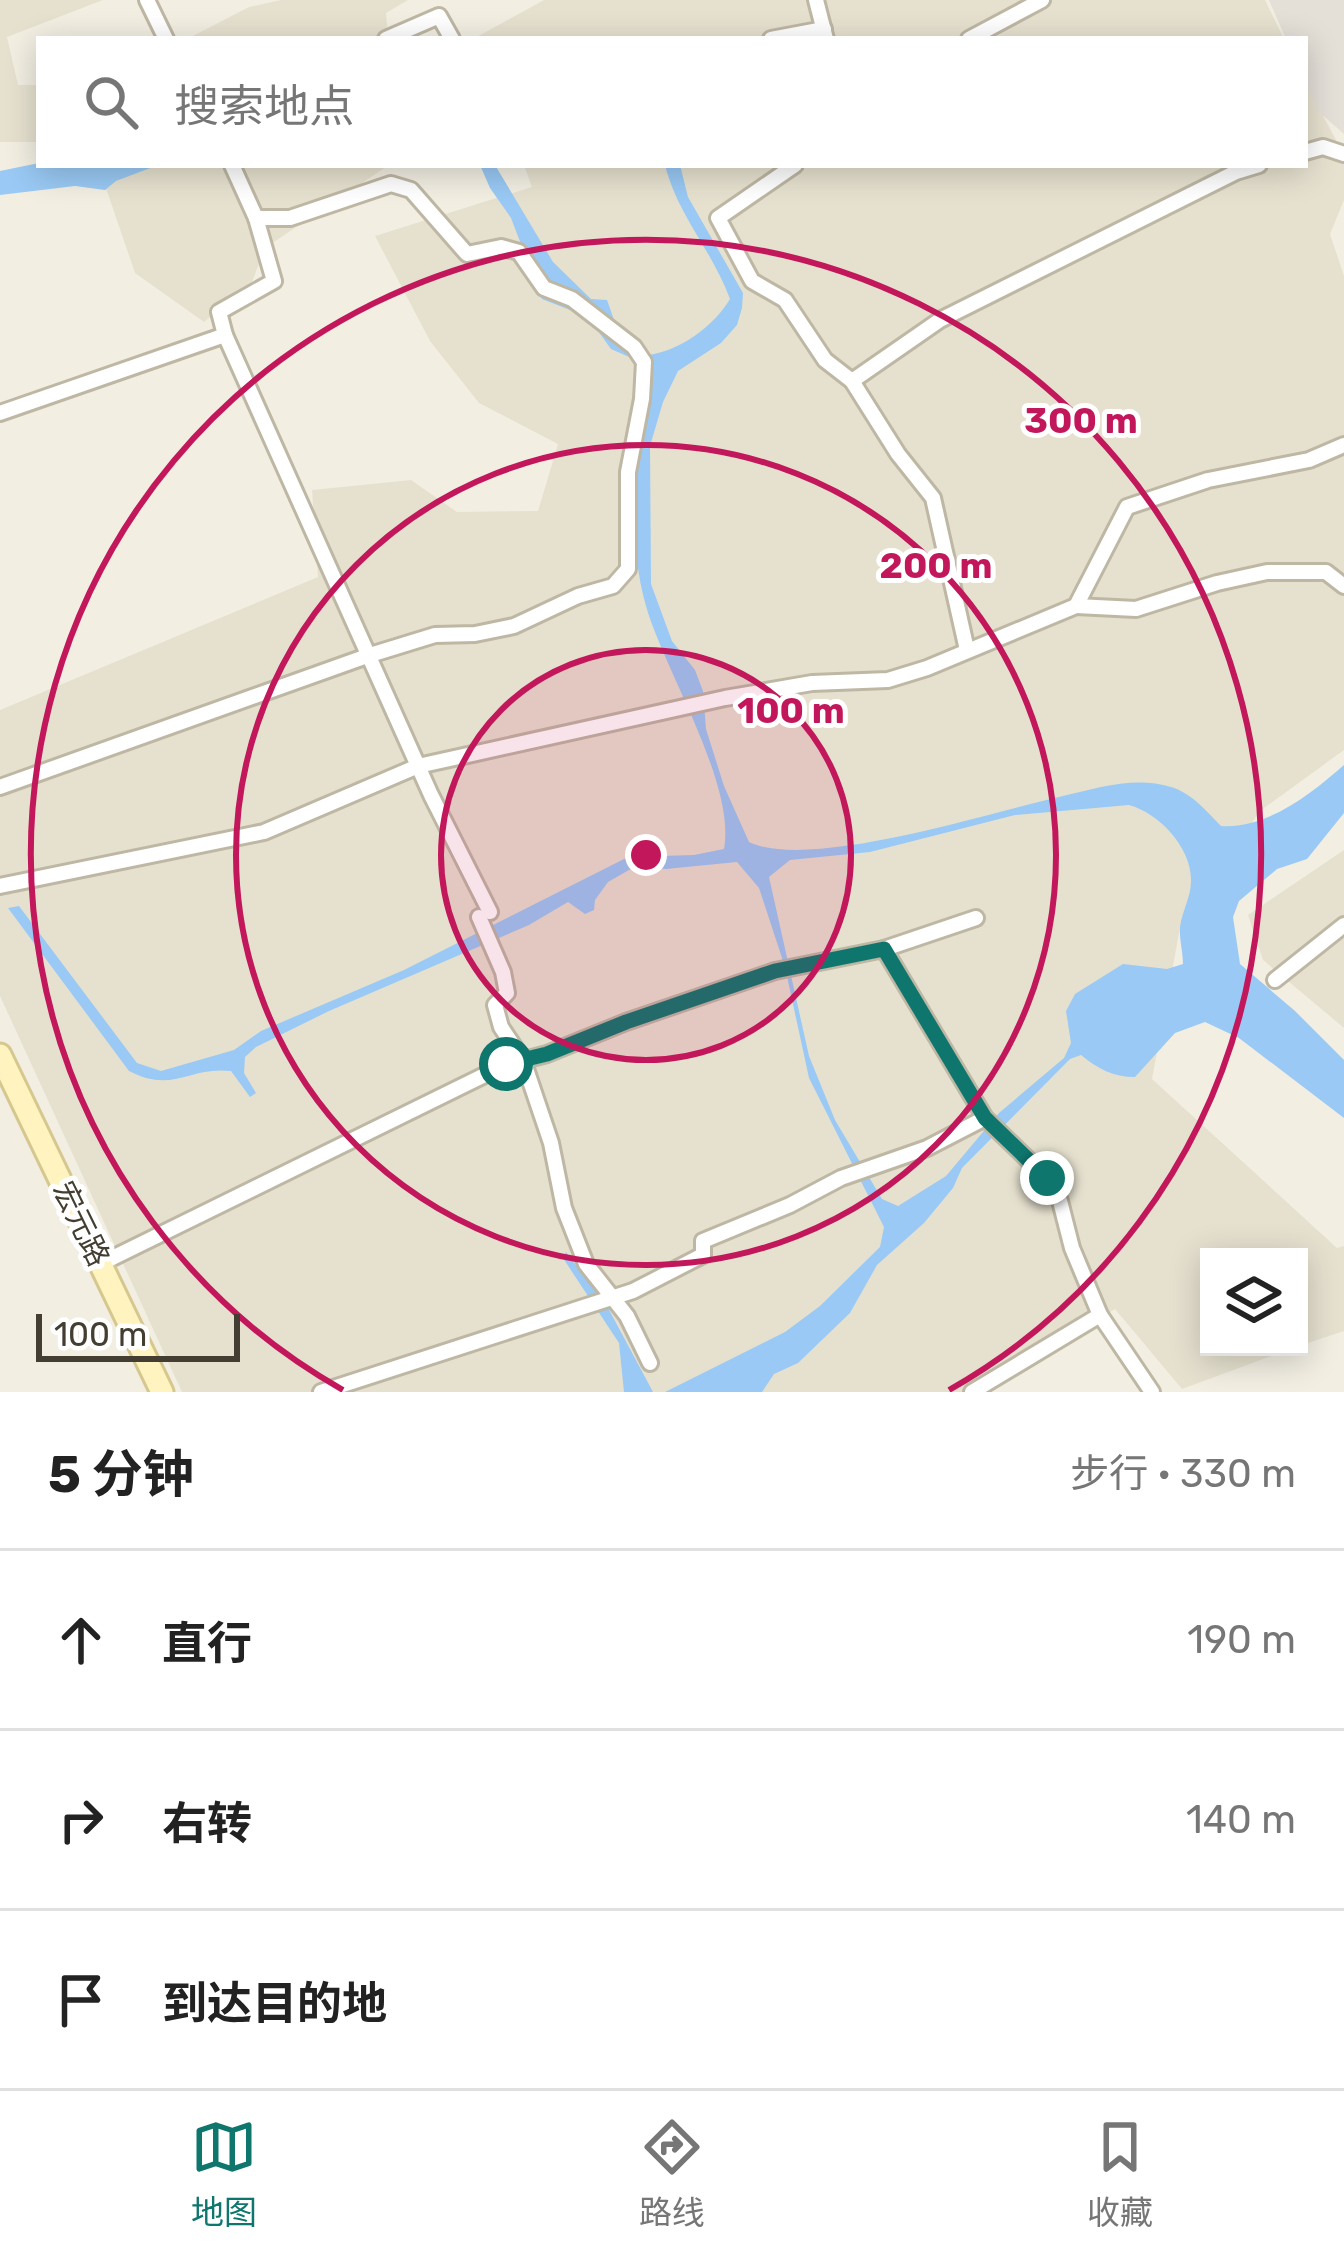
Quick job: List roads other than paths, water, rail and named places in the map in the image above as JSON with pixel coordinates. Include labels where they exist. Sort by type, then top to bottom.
[{"type":"street","points":[[147,0],[165,36]]},
{"type":"street","points":[[816,0],[825,34]]},
{"type":"street","points":[[975,36],[1042,0]]},
{"type":"street","points":[[393,36],[440,16],[450,36]]},
{"type":"street","points":[[1308,151],[1323,147],[1344,154]]},
{"type":"street","points":[[233,168],[256,218],[274,281],[219,312],[225,335],[484,914],[507,993],[494,1004],[501,1027],[523,1060],[551,1143],[564,1208],[586,1264],[627,1316],[650,1363]]},
{"type":"street","points":[[791,168],[718,218],[752,281],[785,300],[825,360],[852,382],[933,498],[967,650]]},
{"type":"street","points":[[852,382],[940,320],[1249,168]]},
{"type":"street","points":[[0,788],[370,655],[435,635],[514,626],[578,596],[613,586],[628,569],[628,472],[644,362],[634,347],[572,299],[544,288],[519,252],[501,247],[467,254],[411,190],[391,184],[290,218],[256,218]]},
{"type":"street","points":[[0,413],[225,335]]},
{"type":"street","points":[[1076,606],[1127,506],[1208,480],[1309,460],[1344,445]]},
{"type":"street","points":[[0,886],[264,832],[418,766],[725,698],[812,683],[887,680],[1076,606],[1136,609],[1267,572],[1326,572],[1344,586]]},
{"type":"street","points":[[100,1264],[506,1064],[775,971],[884,949],[976,918]]},
{"type":"street","points":[[1275,980],[1344,925]]},
{"type":"street","points":[[884,949],[985,1118],[1047,1178],[1060,1201],[1072,1248],[1100,1315],[1152,1392]]},
{"type":"street","name":"宏元路","points":[[0,1055],[161,1392]]},
{"type":"street","points":[[321,1392],[612,1298],[703,1255],[703,1241],[841,1178],[927,1148],[985,1118]]},
{"type":"street","points":[[972,1392],[1100,1315]]},
{"type":"water","points":[[36,164],[36,168],[150,168],[105,190],[75,186],[0,195],[0,171]]},
{"type":"water","points":[[481,168],[497,168],[553,262],[591,299],[607,300],[614,320],[647,355],[659,353],[694,336],[730,299],[666,168],[681,168],[688,197],[743,293],[737,325],[721,343],[678,371],[663,402],[650,446],[651,584],[672,641],[695,670],[703,691],[706,729],[749,842],[777,849],[856,844],[1130,783],[1179,790],[1221,826],[1238,825],[1287,807],[1344,765],[1344,813],[1307,859],[1277,869],[1239,901],[1233,917],[1240,964],[1344,1060],[1344,1118],[1239,1038],[1205,1022],[1175,1033],[1135,1077],[1106,1071],[1081,1055],[1070,1059],[962,1168],[953,1188],[924,1223],[877,1265],[850,1313],[798,1363],[774,1374],[762,1392],[665,1392],[785,1332],[820,1306],[880,1247],[884,1227],[809,1078],[785,967],[759,888],[737,862],[666,869],[636,866],[608,882],[594,910],[585,914],[568,902],[529,925],[329,1011],[245,1057],[244,1073],[256,1093],[250,1097],[231,1071],[158,1080],[129,1071],[8,908],[19,906],[137,1063],[161,1071],[234,1050],[261,1031],[404,970],[628,857],[724,849],[719,792],[655,632],[639,576],[634,478],[645,414],[636,360],[611,349],[588,317],[542,299],[511,218]],"holes":[[[1129,805],[1172,834],[1190,869],[1191,887],[1180,927],[1183,964],[1167,969],[1123,964],[1075,994],[1066,1011],[1071,1043],[1064,1058],[999,1113],[946,1176],[898,1206],[882,1199],[835,1120],[809,1056],[769,877],[790,860],[870,852],[1015,815]]]},
{"type":"water","points":[[566,1252],[607,1306],[653,1392],[624,1392],[619,1343],[563,1258]]}]
